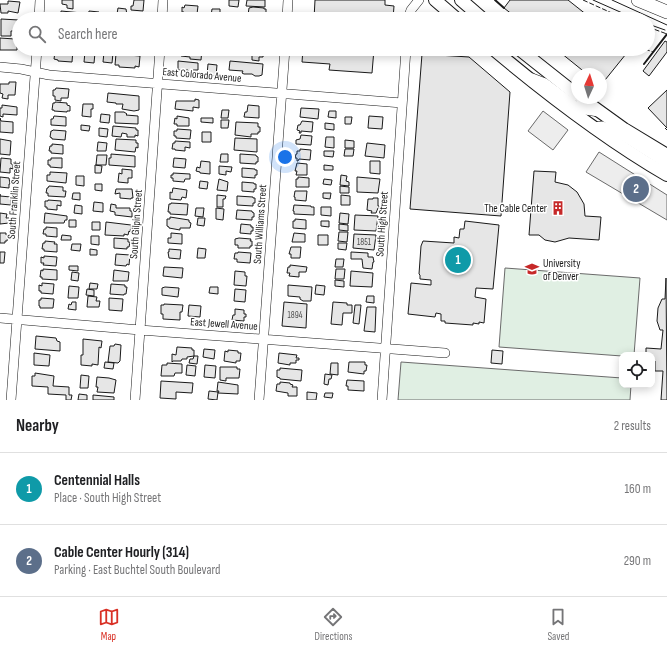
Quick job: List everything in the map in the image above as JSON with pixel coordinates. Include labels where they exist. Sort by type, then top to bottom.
[{"type":"highway","points":[[638,0],[667,12]]},
{"type":"main road","points":[[435,0],[449,12]]},
{"type":"main road","points":[[461,0],[475,12]]},
{"type":"main road","points":[[502,56],[592,127],[667,175]]},
{"type":"main road","points":[[528,56],[571,90]]},
{"type":"main road","points":[[589,104],[667,155]]},
{"type":"street","points":[[39,12],[40,0]]},
{"type":"street","points":[[162,12],[163,0]]},
{"type":"street","points":[[287,12],[288,0]]},
{"type":"street","points":[[410,12],[418,0]]},
{"type":"street","name":"South Franklin Street","points":[[11,400],[36,56]]},
{"type":"street","name":"South Gilpin Street","points":[[135,400],[160,56]]},
{"type":"street","name":"South Williams Street","points":[[259,400],[284,56]]},
{"type":"street","name":"South High Street","points":[[382,400],[405,56]]},
{"type":"street","name":"East Colorado Avenue","points":[[0,67],[21,69],[49,75],[402,103]]},
{"type":"street","points":[[525,75],[545,83],[577,107],[585,110],[600,112]]},
{"type":"street","points":[[592,127],[602,126],[614,131],[667,164]]},
{"type":"street","name":"East Jewell Avenue","points":[[0,318],[445,353]]},
{"type":"green space","points":[[505,268],[640,278],[634,352],[619,352],[619,356],[499,347]]},
{"type":"green space","points":[[401,362],[619,378],[619,388],[631,388],[630,400],[398,400]]},
{"type":"shaded area","points":[[543,111],[568,130],[553,150],[528,131]]},
{"type":"shaded area","points":[[599,152],[667,195],[667,220],[586,172]]},
{"type":"building","points":[[62,0],[73,0],[73,9],[67,8],[67,5],[62,4]]},
{"type":"building","points":[[134,0],[144,0],[143,11],[131,10]]},
{"type":"building","points":[[229,0],[239,0],[238,7],[229,6]]},
{"type":"building","points":[[247,0],[265,0],[265,7],[246,6]]},
{"type":"building","points":[[315,0],[385,0],[385,5],[394,6],[394,12],[314,12]]},
{"type":"building","points":[[510,0],[568,0],[583,12],[509,12],[504,8]]},
{"type":"building","points":[[8,1],[20,2],[18,12],[8,11],[8,13],[1,13],[0,4],[8,4]]},
{"type":"building","points":[[185,5],[198,6],[197,12],[182,12],[182,7],[184,8]]},
{"type":"building","points":[[118,8],[126,9],[126,12],[117,12]]},
{"type":"building","points":[[249,8],[264,8],[266,9],[266,12],[248,12]]},
{"type":"building","points":[[212,9],[220,9],[220,12],[212,12]]},
{"type":"building","points":[[1,19],[12,20],[11,36],[1,36]]},
{"type":"building","points":[[0,38],[12,39],[12,50],[0,50]]},
{"type":"building","points":[[665,41],[667,42],[667,52],[649,76],[643,71]]},
{"type":"building","points":[[54,56],[72,56],[72,62],[58,61],[54,59]]},
{"type":"building","points":[[85,56],[95,56],[94,63],[84,62]]},
{"type":"building","points":[[104,56],[113,56],[112,63],[103,62]]},
{"type":"building","points":[[116,56],[140,56],[139,67],[119,67],[119,65],[115,65]]},
{"type":"building","points":[[181,56],[201,56],[201,60],[190,59],[190,57]]},
{"type":"building","points":[[252,56],[263,56],[259,57],[259,61],[252,60]]},
{"type":"building","points":[[302,56],[373,56],[372,73],[329,70],[330,64],[302,62]]},
{"type":"building","points":[[422,56],[469,57],[510,92],[501,216],[410,209]]},
{"type":"building","points":[[565,56],[624,56],[607,78],[607,68],[580,68]]},
{"type":"building","points":[[178,61],[198,63],[198,70],[188,72],[188,70],[178,70]]},
{"type":"building","points":[[230,61],[263,64],[262,75],[255,76],[252,74],[244,74],[242,73],[243,71],[229,70]]},
{"type":"building","points":[[208,64],[217,65],[216,76],[207,75]]},
{"type":"building","points":[[9,82],[16,82],[15,95],[8,95],[8,99],[2,98],[3,94],[0,93],[0,84],[9,84]]},
{"type":"building","points":[[56,88],[69,89],[68,98],[61,98],[61,101],[55,100],[53,90]]},
{"type":"building","points":[[667,90],[667,128],[648,108]]},
{"type":"building","points":[[108,93],[139,96],[139,110],[134,111],[122,109],[123,104],[107,102]]},
{"type":"building","points":[[195,99],[199,100],[199,108],[193,107],[193,111],[175,109],[176,101],[195,101]]},
{"type":"building","points":[[53,103],[67,103],[67,105],[70,106],[70,111],[52,110]]},
{"type":"building","points":[[83,104],[93,104],[93,109],[91,109],[91,117],[82,116]]},
{"type":"building","points":[[2,105],[17,107],[17,115],[3,114],[3,117],[0,116],[0,108],[2,108]]},
{"type":"building","points":[[248,105],[259,106],[259,118],[244,117],[245,112],[247,112]]},
{"type":"building","points":[[301,108],[319,109],[318,119],[300,117]]},
{"type":"building","points":[[222,110],[229,110],[228,118],[221,118]]},
{"type":"building","points":[[329,111],[336,111],[336,118],[328,117]]},
{"type":"building","points":[[115,112],[124,112],[127,114],[126,115],[138,116],[138,124],[115,123]]},
{"type":"building","points":[[101,114],[110,115],[109,123],[100,122]]},
{"type":"building","points":[[54,116],[66,117],[66,126],[51,125],[51,119],[53,119]]},
{"type":"building","points":[[177,116],[189,118],[189,126],[177,126],[177,124],[174,124]]},
{"type":"building","points":[[369,116],[383,117],[382,129],[368,128]]},
{"type":"building","points":[[345,117],[352,117],[351,124],[345,124]]},
{"type":"building","points":[[0,118],[1,121],[13,122],[13,133],[0,132]]},
{"type":"building","points":[[201,118],[213,118],[213,123],[201,122]]},
{"type":"building","points":[[221,120],[229,120],[228,128],[221,128]]},
{"type":"building","points":[[302,121],[313,122],[312,132],[301,131],[301,133],[299,133],[300,131],[297,130],[298,125],[300,125]]},
{"type":"building","points":[[236,122],[258,123],[260,132],[258,132],[258,134],[251,134],[251,137],[235,135]]},
{"type":"building","points":[[325,123],[334,124],[334,130],[325,129]]},
{"type":"building","points":[[81,125],[90,126],[89,131],[81,130]]},
{"type":"building","points":[[113,126],[136,128],[136,130],[138,130],[138,136],[135,135],[135,137],[127,137],[127,134],[122,133],[121,137],[112,136]]},
{"type":"building","points":[[99,128],[108,129],[107,137],[99,136]]},
{"type":"building","points":[[177,129],[191,130],[190,139],[176,138],[176,136],[174,136],[174,131],[177,131]]},
{"type":"building","points":[[51,131],[66,131],[65,140],[52,139],[50,137]]},
{"type":"building","points":[[202,132],[211,132],[211,142],[202,142]]},
{"type":"building","points":[[301,135],[312,136],[311,145],[296,144],[296,140],[300,139]]},
{"type":"building","points":[[326,137],[334,137],[334,148],[325,147]]},
{"type":"building","points":[[235,138],[257,139],[257,152],[234,150]]},
{"type":"building","points":[[0,139],[11,141],[10,155],[0,154]]},
{"type":"building","points":[[116,139],[136,140],[136,143],[138,143],[138,148],[136,147],[135,152],[115,150]]},
{"type":"building","points":[[345,140],[354,141],[354,148],[345,148]]},
{"type":"building","points":[[175,141],[190,142],[190,148],[185,147],[185,151],[172,149]]},
{"type":"building","points":[[98,142],[107,143],[106,151],[97,151]]},
{"type":"building","points":[[367,143],[385,145],[384,158],[365,156]]},
{"type":"building","points":[[52,144],[63,145],[63,154],[51,153],[51,151],[49,151]]},
{"type":"building","points":[[300,149],[311,150],[310,160],[299,159],[297,161],[297,158],[295,158],[296,154],[297,151],[300,151]]},
{"type":"building","points":[[345,149],[354,149],[353,156],[344,156]]},
{"type":"building","points":[[324,151],[334,151],[333,157],[324,156]]},
{"type":"building","points":[[111,154],[135,156],[135,167],[109,165],[109,158],[111,158]]},
{"type":"building","points":[[221,154],[228,154],[228,162],[220,162]]},
{"type":"building","points":[[240,154],[256,155],[258,157],[258,162],[256,162],[256,164],[240,163]]},
{"type":"building","points":[[97,155],[107,155],[106,165],[96,165]]},
{"type":"building","points":[[1,158],[11,159],[13,169],[10,168],[10,173],[0,172]]},
{"type":"building","points":[[51,158],[62,158],[62,168],[50,167],[50,165],[48,165],[48,160],[51,160]]},
{"type":"building","points":[[174,158],[186,159],[185,168],[173,167]]},
{"type":"building","points":[[201,161],[210,162],[210,174],[196,171],[197,167],[200,168]]},
{"type":"building","points":[[370,161],[380,161],[380,174],[370,173]]},
{"type":"building","points":[[297,163],[307,164],[307,175],[296,175],[297,171],[295,171]]},
{"type":"building","points":[[95,165],[102,166],[101,173],[95,173]]},
{"type":"building","points":[[324,165],[333,166],[333,170],[324,170]]},
{"type":"building","points":[[219,166],[232,167],[231,172],[226,171],[226,175],[219,174]]},
{"type":"building","points":[[242,168],[255,169],[257,170],[257,175],[255,175],[255,178],[242,177]]},
{"type":"building","points":[[122,169],[132,170],[132,178],[128,178],[128,183],[118,182],[119,173],[122,174]]},
{"type":"building","name":"The Cable Center","points":[[534,171],[556,172],[555,182],[568,185],[577,192],[584,204],[585,216],[601,217],[599,240],[569,238],[555,242],[545,240],[539,235],[529,235]]},
{"type":"building","points":[[50,172],[67,173],[66,183],[47,181],[47,175],[50,175]]},
{"type":"building","points":[[173,173],[190,174],[190,179],[185,179],[184,182],[173,181],[171,175],[173,175]]},
{"type":"building","points":[[341,175],[347,176],[346,181],[349,182],[349,186],[340,185]]},
{"type":"building","points":[[76,176],[84,176],[84,186],[76,185]]},
{"type":"building","points":[[0,177],[9,178],[9,188],[0,187]]},
{"type":"building","points":[[298,177],[309,178],[309,187],[296,187],[296,179],[298,179]]},
{"type":"building","points":[[357,177],[380,179],[378,193],[357,192]]},
{"type":"building","points":[[219,179],[228,182],[227,191],[217,190]]},
{"type":"building","points":[[324,179],[332,180],[331,185],[323,184]]},
{"type":"building","points":[[200,181],[208,182],[207,189],[199,188]]},
{"type":"building","points":[[242,182],[256,184],[256,189],[254,189],[254,192],[242,191]]},
{"type":"building","points":[[95,184],[102,184],[102,191],[95,190]]},
{"type":"building","points":[[49,186],[63,187],[63,191],[66,191],[65,197],[48,196],[48,193],[46,193]]},
{"type":"building","points":[[340,186],[349,187],[349,193],[340,193]]},
{"type":"building","points":[[173,188],[187,190],[186,198],[182,197],[181,200],[170,199],[170,192],[172,193]]},
{"type":"building","points":[[116,189],[132,189],[133,198],[120,198],[120,193],[115,194]]},
{"type":"building","points":[[295,191],[307,191],[306,201],[295,200]]},
{"type":"building","points":[[73,193],[80,193],[80,200],[72,199]]},
{"type":"building","points":[[323,193],[331,193],[330,199],[323,198]]},
{"type":"building","points":[[217,195],[226,196],[225,199],[223,199],[223,207],[217,207]]},
{"type":"building","points":[[341,195],[350,196],[350,205],[341,205]]},
{"type":"building","points":[[0,196],[11,197],[11,205],[0,204]]},
{"type":"building","points":[[237,196],[253,197],[255,198],[255,203],[253,203],[253,206],[237,205]]},
{"type":"building","points":[[378,198],[379,208],[376,213],[371,213],[372,211],[367,210],[368,199]]},
{"type":"building","points":[[45,201],[61,201],[61,206],[57,205],[57,210],[47,209],[47,207],[45,207]]},
{"type":"building","points":[[94,202],[103,203],[103,212],[93,211]]},
{"type":"building","points":[[111,204],[116,205],[116,208],[130,208],[130,211],[132,211],[132,217],[115,215],[115,212],[110,211]]},
{"type":"building","points":[[169,204],[188,204],[187,215],[170,214],[170,212],[168,212]]},
{"type":"building","points":[[75,205],[82,206],[82,214],[74,213]]},
{"type":"building","points":[[294,205],[314,207],[314,215],[294,214]]},
{"type":"building","points":[[321,207],[331,207],[331,216],[321,215]]},
{"type":"building","points":[[196,208],[204,208],[203,217],[195,216]]},
{"type":"building","points":[[216,208],[224,209],[223,220],[216,219]]},
{"type":"building","points":[[237,210],[252,211],[254,213],[254,217],[252,217],[252,220],[236,219]]},
{"type":"building","points":[[0,213],[7,214],[6,218],[9,218],[9,223],[0,224]]},
{"type":"building","points":[[45,213],[67,216],[67,220],[65,220],[64,223],[44,223]]},
{"type":"building","points":[[340,213],[349,214],[348,224],[339,223]]},
{"type":"building","points":[[355,215],[378,216],[376,231],[354,230]]},
{"type":"building","points":[[170,217],[189,220],[191,223],[190,228],[180,228],[180,230],[169,228],[167,226],[167,219],[170,219]]},
{"type":"building","points":[[198,218],[205,218],[204,226],[197,225]]},
{"type":"building","points":[[295,219],[306,220],[306,229],[293,228],[293,221],[295,221]]},
{"type":"building","points":[[69,220],[76,220],[76,227],[69,227]]},
{"type":"building","points":[[321,221],[329,221],[329,227],[321,226]]},
{"type":"building","points":[[465,221],[499,225],[493,289],[476,288],[475,297],[486,299],[484,323],[473,323],[473,325],[445,323],[445,321],[441,321],[441,314],[436,313],[435,317],[408,314],[411,283],[431,285],[431,280],[420,279],[419,274],[421,246],[423,241],[454,243],[454,237],[459,238],[460,229],[464,229]]},
{"type":"building","points":[[92,222],[100,222],[100,230],[92,230]]},
{"type":"building","points":[[106,222],[131,225],[130,232],[129,231],[128,235],[124,234],[124,236],[105,235]]},
{"type":"building","points":[[241,224],[251,225],[251,227],[253,227],[251,234],[240,233]]},
{"type":"building","points":[[339,224],[348,225],[348,231],[339,230]]},
{"type":"building","points":[[46,227],[57,228],[57,237],[46,236],[46,234],[43,234]]},
{"type":"building","points":[[339,232],[348,232],[347,242],[338,241]]},
{"type":"building","points":[[0,233],[6,233],[6,235],[8,235],[5,243],[0,243]]},
{"type":"building","points":[[171,233],[182,234],[182,244],[168,243],[168,238],[171,238]]},
{"type":"building","points":[[294,233],[305,234],[305,242],[292,242]]},
{"type":"building","points":[[354,234],[376,235],[374,250],[353,248]]},
{"type":"building","points":[[62,235],[71,236],[71,240],[61,240]]},
{"type":"building","points":[[318,235],[328,235],[328,245],[318,245]]},
{"type":"building","points":[[91,236],[99,236],[99,245],[91,244]]},
{"type":"building","points":[[114,238],[128,239],[128,242],[130,242],[129,247],[127,247],[127,249],[114,248]]},
{"type":"building","points":[[235,239],[251,239],[250,241],[252,241],[252,246],[250,246],[250,248],[238,248],[238,245],[235,245]]},
{"type":"building","points":[[45,241],[55,242],[54,244],[57,244],[57,252],[44,251],[44,249],[42,249]]},
{"type":"building","points":[[338,243],[347,243],[346,250],[338,249]]},
{"type":"building","points":[[72,244],[81,244],[80,251],[71,250]]},
{"type":"building","points":[[291,247],[301,247],[300,258],[291,258],[291,254],[289,254]]},
{"type":"building","points":[[198,248],[206,249],[205,258],[197,258]]},
{"type":"building","points":[[90,249],[97,250],[97,255],[90,255]]},
{"type":"building","points":[[169,249],[181,250],[180,259],[169,258]]},
{"type":"building","points":[[0,252],[5,252],[4,263],[0,263]]},
{"type":"building","points":[[351,252],[368,253],[368,257],[373,257],[374,262],[372,269],[363,268],[362,259],[351,259]]},
{"type":"building","points":[[235,253],[251,253],[250,263],[237,262],[237,259],[234,259]]},
{"type":"building","points":[[116,254],[130,255],[129,265],[115,265]]},
{"type":"building","points":[[44,256],[57,257],[56,266],[43,265],[44,263],[41,263],[41,257],[44,258]]},
{"type":"building","points":[[336,259],[344,259],[343,267],[335,267]]},
{"type":"building","points":[[290,265],[307,267],[306,272],[299,272],[299,277],[289,276],[290,273],[287,273]]},
{"type":"building","points":[[69,266],[78,266],[78,271],[69,270]]},
{"type":"building","points":[[164,267],[183,268],[182,278],[163,276]]},
{"type":"building","points":[[43,269],[57,270],[57,280],[42,279],[42,277],[40,277],[41,270],[43,271]]},
{"type":"building","points":[[336,269],[345,269],[344,279],[335,279]]},
{"type":"building","points":[[114,270],[129,272],[128,281],[113,281]]},
{"type":"building","points":[[235,271],[245,272],[245,276],[247,276],[246,286],[234,285]]},
{"type":"building","points":[[351,271],[373,273],[372,287],[350,286]]},
{"type":"building","points":[[72,272],[79,273],[78,281],[71,280]]},
{"type":"building","points":[[666,278],[667,400],[661,400],[663,371],[655,371],[655,352],[646,352],[646,348],[661,349],[663,330],[660,330],[657,321],[658,308],[662,299],[665,299]]},
{"type":"building","points":[[335,280],[344,281],[344,287],[335,286]]},
{"type":"building","points":[[42,283],[54,284],[53,294],[41,293],[41,291],[39,291],[39,285],[42,286]]},
{"type":"building","points":[[90,283],[98,284],[97,289],[89,289]]},
{"type":"building","points":[[111,284],[125,285],[125,287],[127,287],[126,294],[110,294]]},
{"type":"building","points":[[288,285],[312,287],[311,301],[303,301],[300,297],[288,296]]},
{"type":"building","points":[[316,285],[325,286],[324,295],[315,294]]},
{"type":"building","points":[[69,286],[79,287],[78,298],[68,298]]},
{"type":"building","points":[[210,287],[218,287],[218,294],[209,293]]},
{"type":"building","points":[[162,288],[179,288],[178,297],[162,295]]},
{"type":"building","points":[[87,289],[94,290],[94,296],[86,295]]},
{"type":"building","points":[[235,289],[246,290],[245,302],[234,301]]},
{"type":"building","points":[[88,296],[97,297],[96,301],[100,301],[99,307],[87,307]]},
{"type":"building","points":[[367,296],[374,296],[374,303],[366,302]]},
{"type":"building","points":[[41,298],[54,299],[53,308],[40,308],[39,300],[41,300]]},
{"type":"building","points":[[109,298],[123,299],[122,311],[109,310]]},
{"type":"building","points":[[72,302],[76,302],[76,310],[68,309],[69,304],[71,305]]},
{"type":"building","points":[[284,302],[307,304],[306,328],[282,326]]},
{"type":"building","points":[[333,302],[352,305],[352,313],[343,313],[342,325],[331,324]]},
{"type":"building","points":[[161,305],[183,305],[182,312],[180,312],[180,320],[163,319],[163,314],[161,314]]},
{"type":"building","points":[[189,305],[201,306],[200,317],[188,316]]},
{"type":"building","points":[[355,305],[361,305],[359,324],[353,323]]},
{"type":"building","points":[[367,307],[376,307],[375,332],[364,331]]},
{"type":"building","points":[[235,309],[244,310],[246,317],[244,317],[244,321],[232,320],[233,315],[235,315]]},
{"type":"building","points":[[36,336],[56,338],[57,341],[60,342],[60,351],[35,349]]},
{"type":"building","points":[[83,339],[102,341],[101,348],[99,347],[98,365],[81,365],[81,355],[83,355]]},
{"type":"building","points":[[115,344],[121,345],[120,361],[118,363],[108,362],[110,346],[114,346]]},
{"type":"building","points":[[177,347],[192,348],[192,350],[194,350],[194,356],[187,357],[187,359],[182,359],[181,361],[172,362],[172,354],[176,355]]},
{"type":"building","points":[[204,349],[215,350],[214,359],[203,357]]},
{"type":"building","points":[[228,350],[238,351],[238,353],[241,353],[240,361],[236,361],[236,363],[224,361],[225,351],[228,352]]},
{"type":"building","points":[[492,350],[503,351],[502,364],[491,363]]},
{"type":"building","points":[[34,353],[50,355],[49,366],[34,365]]},
{"type":"building","points":[[279,353],[297,355],[296,358],[299,358],[299,360],[296,360],[296,363],[290,363],[290,365],[278,363]]},
{"type":"building","points":[[194,356],[198,356],[197,364],[189,363],[190,359],[193,359]]},
{"type":"building","points":[[105,362],[114,363],[113,369],[104,368]]},
{"type":"building","points":[[349,362],[365,362],[365,365],[367,365],[366,371],[364,371],[364,374],[348,372]]},
{"type":"building","points":[[167,363],[182,364],[182,373],[175,373],[174,376],[161,376],[162,365],[167,365]]},
{"type":"building","points":[[331,363],[338,363],[338,375],[330,374]]},
{"type":"building","points":[[187,365],[196,366],[195,376],[186,375]]},
{"type":"building","points":[[205,365],[216,366],[215,378],[204,377]]},
{"type":"building","points":[[220,367],[237,367],[237,369],[240,369],[239,378],[226,378],[226,381],[220,380]]},
{"type":"building","points":[[280,368],[302,370],[301,381],[280,379],[277,377],[277,370],[280,370]]},
{"type":"building","points":[[35,373],[54,376],[53,386],[69,387],[69,395],[72,395],[71,400],[66,400],[66,395],[48,394],[48,387],[32,386],[32,376],[35,376]]},
{"type":"building","points":[[325,374],[332,375],[331,379],[329,379],[328,385],[324,384]]},
{"type":"building","points":[[81,375],[89,376],[88,388],[80,388]]},
{"type":"building","points":[[97,377],[116,380],[114,393],[97,392]]},
{"type":"building","points":[[347,380],[364,381],[364,391],[348,390],[348,386],[346,386]]},
{"type":"building","points":[[161,381],[193,383],[192,393],[176,392],[176,399],[160,398]]},
{"type":"building","points":[[218,382],[238,385],[238,394],[218,393]]},
{"type":"building","points":[[280,382],[290,383],[293,385],[292,387],[297,387],[297,396],[288,396],[288,393],[276,391],[277,384],[280,384]]},
{"type":"building","points":[[209,391],[218,392],[217,400],[208,399]]},
{"type":"building","points":[[307,392],[317,393],[316,400],[307,400]]},
{"type":"building","points":[[325,393],[333,393],[332,398],[324,397]]},
{"type":"building","points":[[79,394],[87,395],[87,400],[78,400]]},
{"type":"building","points":[[93,395],[114,397],[114,400],[93,400]]},
{"type":"tram line","points":[[593,0],[620,12]]},
{"type":"tram line","points":[[612,0],[638,12]]},
{"type":"tram line","points":[[655,20],[667,25]]},
{"type":"tram line","points":[[655,26],[665,30]]},
{"type":"fence","points":[[583,0],[610,12]]},
{"type":"fence","points":[[655,30],[667,34]]},
{"type":"wall","points":[[495,0],[504,8]]},
{"type":"wall","points":[[655,50],[667,34]]},
{"type":"wall","points":[[644,64],[650,56]]},
{"type":"place","name":"Cable Center Hourly (314)","points":[[636,189]]},
{"type":"place","name":"The Cable Center","points":[[558,208]]},
{"type":"place","name":"Centennial Halls","points":[[458,260]]},
{"type":"place","name":"University of Denver","points":[[532,269]]}]
